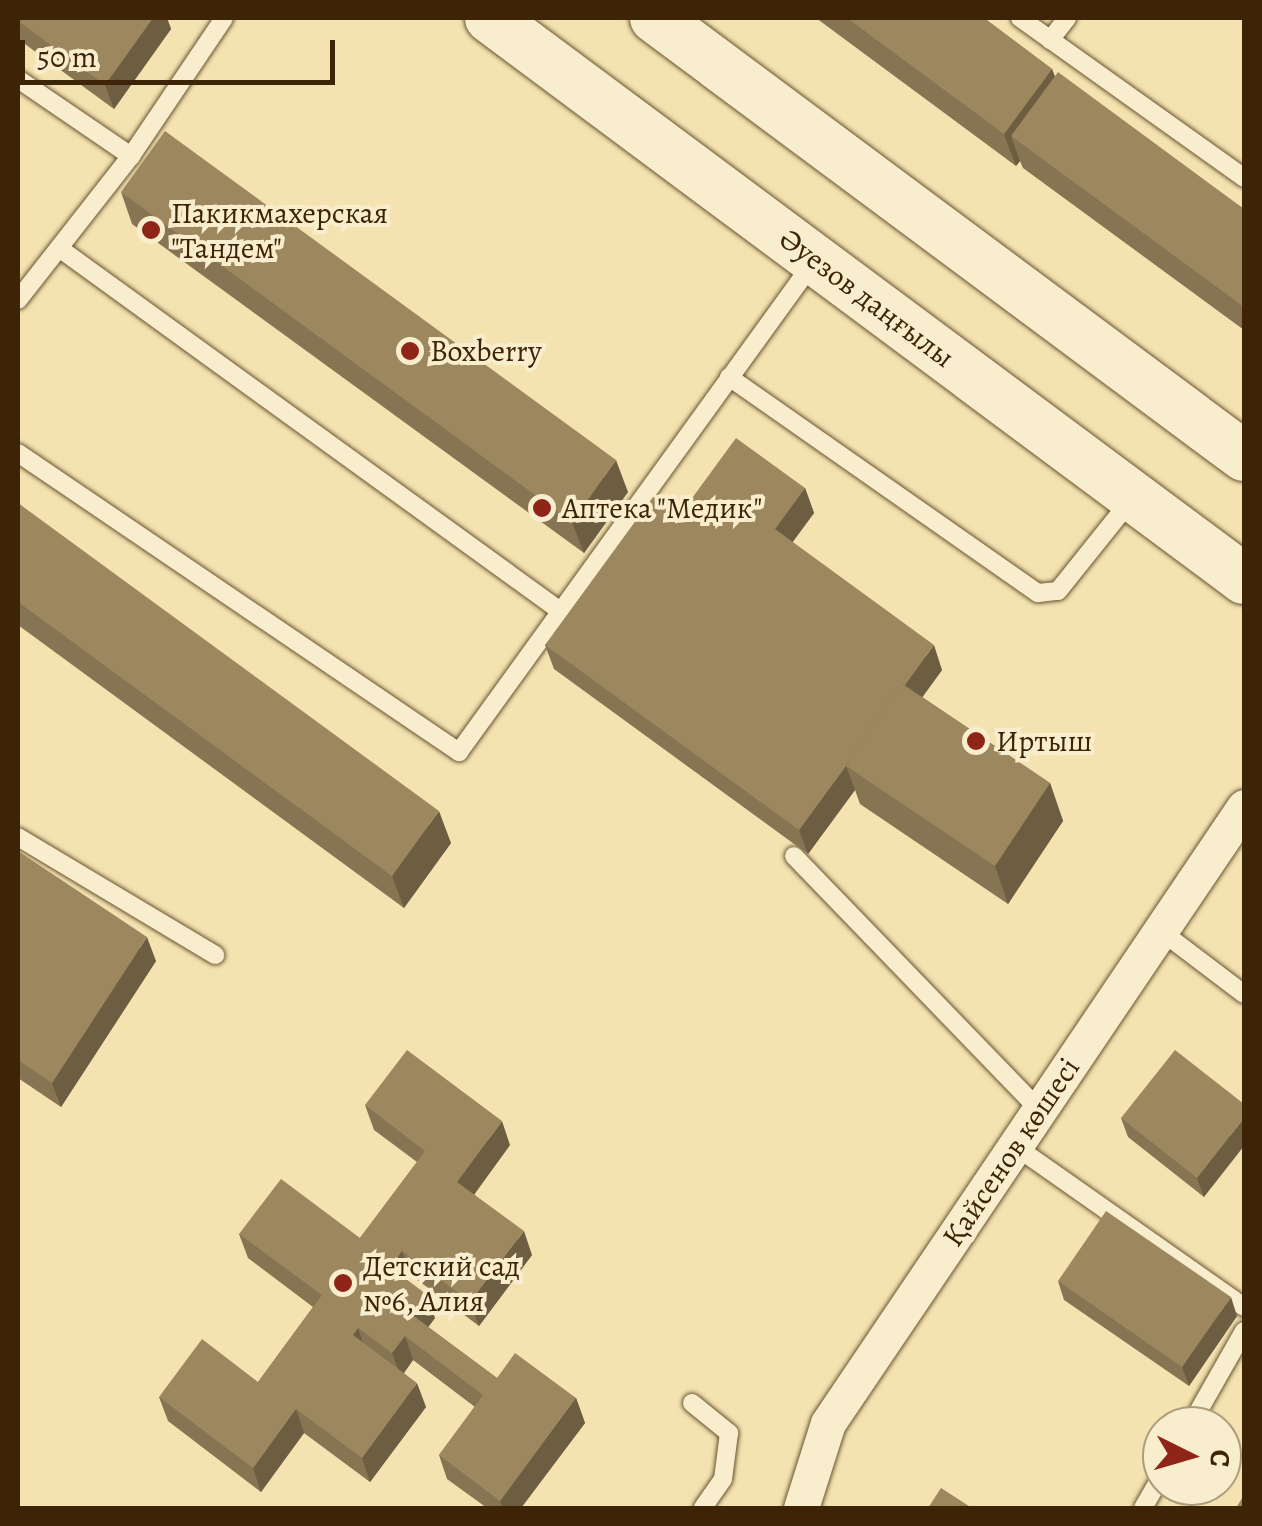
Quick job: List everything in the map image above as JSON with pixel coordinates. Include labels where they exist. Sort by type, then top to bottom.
[{"type":"main road","name":"Әуезов даңғылы","points":[[490,18],[1244,579]]},
{"type":"main road","points":[[655,18],[1244,456]]},
{"type":"street","name":"Қайсенов көшесі","points":[[801,1508],[828,1423],[1244,807]]},
{"type":"lane","points":[[18,300],[131,156],[224,18]]},
{"type":"lane","points":[[1020,18],[1244,178]]},
{"type":"lane","points":[[1050,40],[1067,18]]},
{"type":"lane","points":[[18,79],[131,156]]},
{"type":"lane","points":[[58,248],[563,613]]},
{"type":"lane","points":[[18,452],[459,752],[816,260]]},
{"type":"lane","points":[[729,377],[1038,592],[1058,591],[1133,496]]},
{"type":"lane","points":[[18,838],[216,955]]},
{"type":"lane","points":[[794,856],[1040,1111]]},
{"type":"lane","points":[[1161,930],[1244,994]]},
{"type":"lane","points":[[1015,1146],[1244,1306]]},
{"type":"lane","points":[[1201,1406],[1244,1331]]},
{"type":"lane","points":[[692,1403],[729,1433],[723,1479],[703,1508]]},
{"type":"building","points":[[18,18],[153,18],[105,85]]},
{"type":"building","points":[[847,18],[984,18],[1052,69],[1004,134]]},
{"type":"building","points":[[1058,72],[1244,209],[1244,307],[1011,136]]},
{"type":"building","points":[[165,131],[616,460],[572,522],[121,192]]},
{"type":"building","points":[[736,438],[805,488],[775,529],[934,645],[905,685],[901,683],[799,830],[545,645],[653,497],[679,516]]},
{"type":"building","points":[[18,503],[439,811],[392,876],[18,602]]},
{"type":"building","points":[[901,683],[1050,783],[995,866],[846,766]]},
{"type":"building","points":[[18,851],[147,937],[52,1083],[18,1060]]},
{"type":"building","name":"Детский сад №6, Алия","points":[[407,1050],[502,1121],[457,1182],[524,1231],[470,1302],[402,1251],[390,1267],[426,1294],[411,1314],[497,1378],[515,1353],[576,1398],[500,1501],[439,1455],[483,1395],[405,1336],[392,1353],[358,1328],[353,1335],[417,1383],[362,1458],[296,1409],[253,1468],[159,1397],[202,1339],[258,1382],[322,1295],[239,1234],[281,1179],[360,1238],[425,1151],[365,1105]]},
{"type":"building","points":[[1175,1050],[1244,1104],[1244,1118],[1197,1178],[1121,1118]]},
{"type":"building","points":[[1106,1211],[1231,1297],[1182,1367],[1058,1281]]},
{"type":"building","points":[[941,1488],[972,1508],[928,1508]]},
{"type":"place","name":"Пакикмахерская \"Тандем\"","points":[[151,230]]},
{"type":"place","name":"Boxberry","points":[[410,351]]},
{"type":"place","name":"Аптека \"Медик\"","points":[[542,508]]},
{"type":"place","name":"Иртыш","points":[[976,741]]},
{"type":"place","name":"Детский сад №6, Алия","points":[[343,1283]]}]
